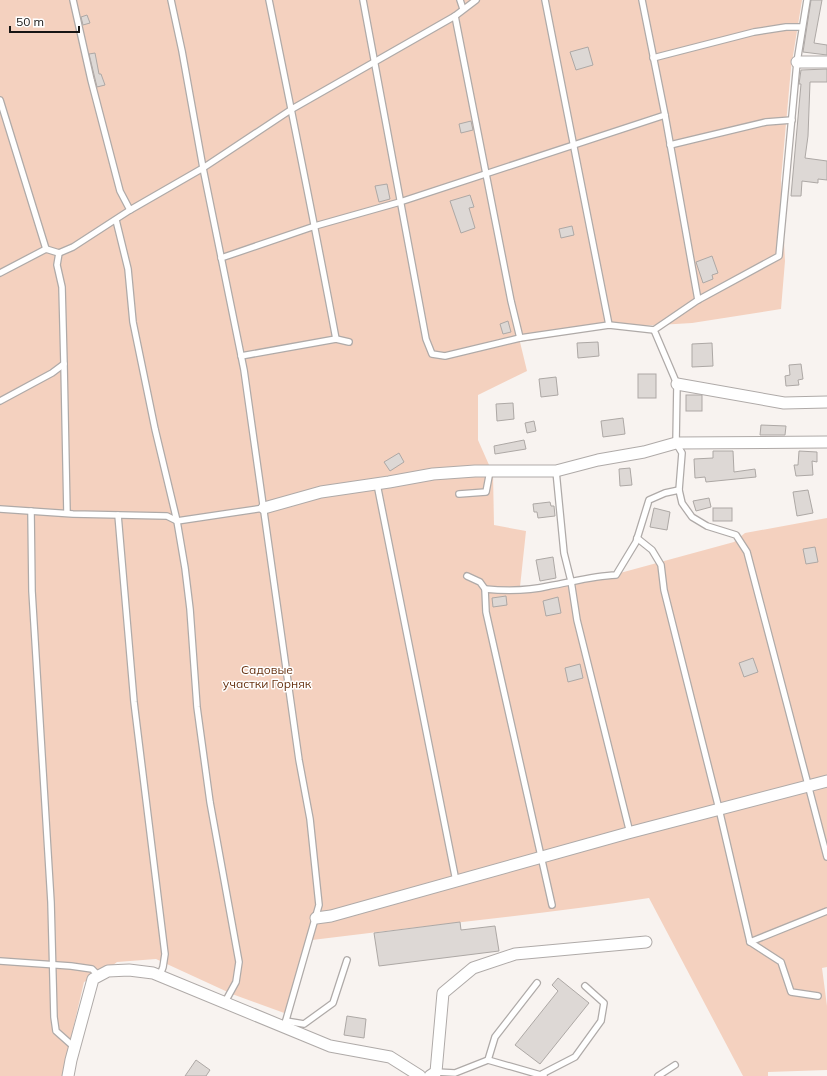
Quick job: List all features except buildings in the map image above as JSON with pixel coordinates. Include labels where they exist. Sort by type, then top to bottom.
[{"type":"street","points":[[797,62],[827,62]]},
{"type":"street","points":[[677,384],[784,403],[827,402]]},
{"type":"street","points":[[264,508],[321,492],[432,474],[490,471],[556,471],[598,460],[644,452],[676,443],[827,442]]},
{"type":"street","points":[[316,918],[331,916],[541,857],[827,780]]},
{"type":"street","points":[[433,1074],[444,993],[473,968],[515,954],[646,942]]},
{"type":"street","points":[[68,1076],[74,1047],[93,979],[108,971],[129,970],[160,975],[225,1002],[285,1024],[330,1046],[390,1057],[420,1076]]},
{"type":"lane","points":[[73,0],[91,80],[120,191],[130,210]]},
{"type":"lane","points":[[171,0],[188,80],[203,168],[241,356],[299,760],[310,819],[319,905],[285,1024],[304,1024],[333,1003],[347,960]]},
{"type":"lane","points":[[269,0],[292,109],[295,132],[315,226],[336,339]]},
{"type":"lane","points":[[363,0],[426,339],[432,354],[445,356],[520,338],[609,325],[654,330],[698,300],[779,256],[797,62],[807,0]]},
{"type":"lane","points":[[460,0],[463,9]]},
{"type":"lane","points":[[0,273],[46,249],[59,253],[73,247],[130,210],[203,168],[292,109],[455,16],[476,0]]},
{"type":"lane","points":[[545,0],[609,325]]},
{"type":"lane","points":[[642,0],[665,115],[698,300]]},
{"type":"lane","points":[[455,16],[511,301],[520,338]]},
{"type":"lane","points":[[653,58],[754,32],[786,26],[802,27]]},
{"type":"lane","points":[[0,100],[46,249]]},
{"type":"lane","points":[[221,258],[315,226],[400,202],[665,115]]},
{"type":"lane","points":[[670,145],[766,122],[792,120]]},
{"type":"lane","points":[[116,220],[128,269],[132,322],[177,521],[185,568],[197,707],[210,802],[239,962],[236,982],[225,1002]]},
{"type":"lane","points":[[59,253],[57,265],[62,287],[67,513]]},
{"type":"lane","points":[[654,330],[677,384],[676,443],[682,453],[680,490],[682,503],[692,517],[707,526],[736,535],[747,552],[827,857]]},
{"type":"lane","points":[[241,356],[336,339],[348,342]]},
{"type":"lane","points":[[0,401],[52,374],[64,364]]},
{"type":"lane","points":[[459,494],[486,492],[490,471]]},
{"type":"lane","points":[[556,471],[564,553],[571,581],[577,620],[630,833]]},
{"type":"lane","points":[[377,484],[456,881]]},
{"type":"lane","points":[[485,589],[503,591],[548,587],[571,581],[616,575],[636,542],[649,500],[665,493],[680,490]]},
{"type":"lane","points":[[0,509],[167,516],[177,521],[264,508]]},
{"type":"lane","points":[[31,511],[32,591],[51,902],[56,1030],[74,1047]]},
{"type":"lane","points":[[118,515],[134,702],[165,954],[160,975]]},
{"type":"lane","points":[[637,538],[652,550],[661,565],[664,590],[719,809],[750,942],[781,962],[791,992],[818,996]]},
{"type":"lane","points":[[467,576],[480,582],[485,589],[486,612],[552,905]]},
{"type":"lane","points":[[750,942],[827,911]]},
{"type":"lane","points":[[0,961],[54,964],[92,969],[99,976]]},
{"type":"lane","points":[[488,1060],[495,1038],[537,983]]},
{"type":"lane","points":[[433,1074],[455,1073],[488,1060],[543,1075],[575,1057],[601,1021],[604,1003],[585,986]]},
{"type":"lane","points":[[658,1076],[675,1065]]},
{"type":"green space","name":"Садовые участки Горняк","points":[[0,0],[802,0],[791,68],[781,179],[785,261],[781,309],[692,323],[609,328],[520,342],[527,371],[478,395],[478,440],[493,474],[494,525],[526,531],[520,587],[587,582],[734,542],[745,533],[827,518],[827,967],[822,968],[827,1006],[827,1070],[768,1072],[768,1076],[743,1076],[649,898],[523,915],[312,940],[287,1014],[232,994],[156,959],[117,962],[99,976],[84,982],[62,1076],[0,1076]]}]
